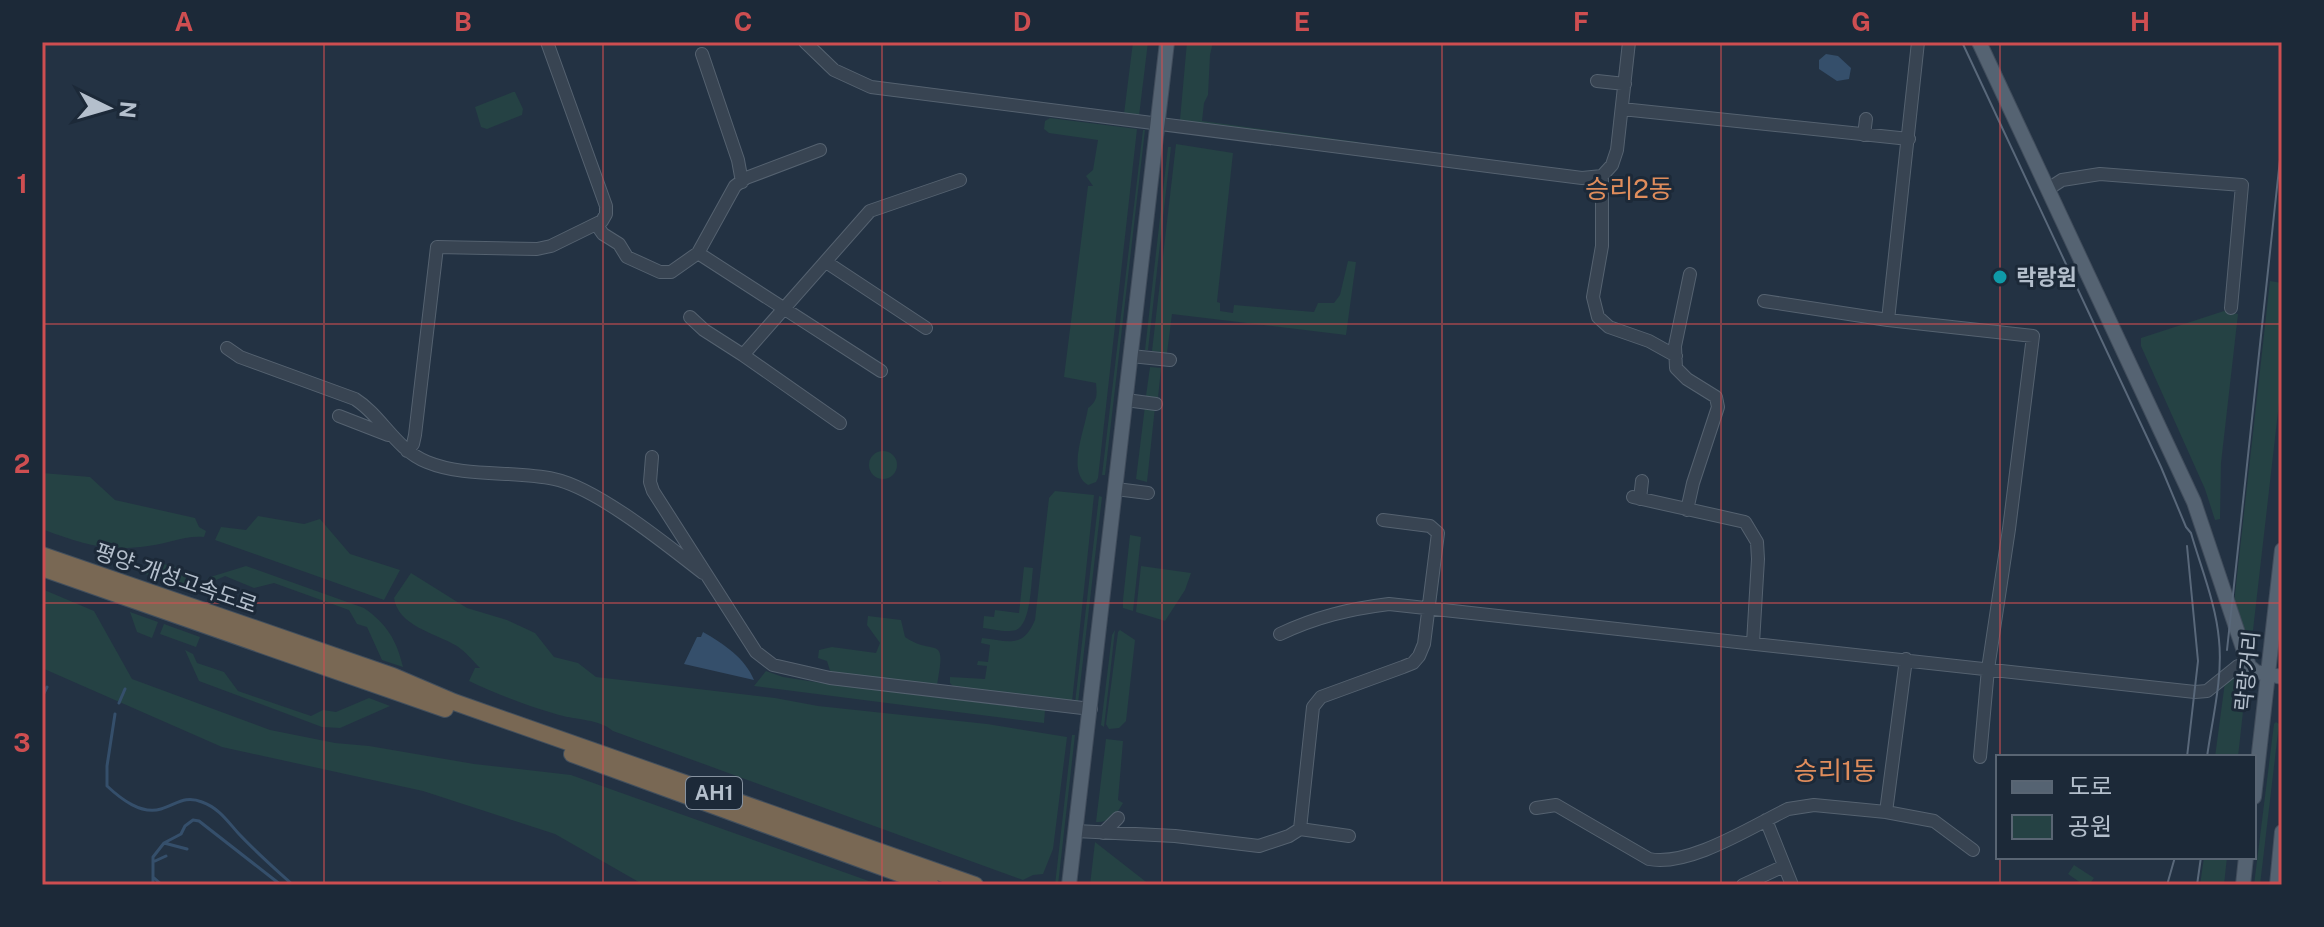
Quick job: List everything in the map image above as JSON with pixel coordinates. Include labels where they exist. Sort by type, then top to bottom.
[{"type":"highway","name":"평양-개성고속도로","points":[[42,555],[293,648]]},
{"type":"highway","name":"평양-개성고속도로","points":[[42,568],[293,648]]},
{"type":"highway","name":"AH1","points":[[293,648],[931,885]]},
{"type":"highway","name":"AH1","points":[[293,648],[393,676],[454,702],[975,885]]},
{"type":"main road","points":[[1069,885],[1167,42]]},
{"type":"main road","points":[[1979,42],[2194,502],[2249,666],[2256,672],[2276,676]]},
{"type":"main road","name":"락랑거리","points":[[2256,786],[2276,676],[2282,550]]},
{"type":"main road","points":[[2277,885],[2282,832]]},
{"type":"main road","points":[[2243,885],[2246,859]]},
{"type":"street","points":[[407,451],[415,435],[437,247],[537,249],[551,246],[602,221],[606,206],[547,42]]},
{"type":"street","points":[[805,42],[834,70],[871,87],[1567,176],[1602,176]]},
{"type":"street","points":[[1629,42],[1617,150],[1612,165],[1602,176],[1602,246],[1593,297],[1598,317],[1609,327],[1649,341],[1676,356]]},
{"type":"street","points":[[1888,320],[1918,42]]},
{"type":"street","points":[[702,54],[738,160],[742,182]]},
{"type":"street","points":[[1597,81],[1625,84]]},
{"type":"street","points":[[1622,109],[1909,139]]},
{"type":"street","points":[[1864,135],[1866,119]]},
{"type":"street","points":[[596,224],[603,234],[619,244],[627,257],[660,272],[671,272],[698,253],[735,186],[820,150]]},
{"type":"street","points":[[2048,189],[2062,180],[2100,174],[2242,185],[2231,308]]},
{"type":"street","points":[[743,355],[870,211],[960,180]]},
{"type":"street","points":[[698,253],[881,371]]},
{"type":"street","points":[[826,262],[926,328]]},
{"type":"street","points":[[1687,510],[1718,407],[1716,397],[1687,379],[1676,368],[1690,274]]},
{"type":"street","points":[[1764,301],[1888,320],[2033,336],[1988,669],[1980,757]]},
{"type":"street","points":[[690,317],[704,330],[840,423]]},
{"type":"street","points":[[227,348],[240,357],[355,399],[366,406],[391,437],[419,459],[439,466],[567,483],[617,511],[711,580]]},
{"type":"street","points":[[1131,356],[1170,360]]},
{"type":"street","points":[[1126,400],[1156,404]]},
{"type":"street","points":[[339,416],[391,437]]},
{"type":"street","points":[[652,457],[650,482],[653,491],[756,652],[773,665],[830,678],[1091,709]]},
{"type":"street","points":[[1642,481],[1636,498],[1745,522],[1757,542],[1753,643]]},
{"type":"street","points":[[1116,489],[1148,493]]},
{"type":"street","points":[[1300,829],[1313,707],[1321,697],[1413,663],[1424,644],[1438,533],[1430,526],[1383,520]]},
{"type":"street","points":[[1280,634],[1313,619],[1349,609],[1389,604],[2195,692],[2207,691],[2238,666],[2249,666]]},
{"type":"street","points":[[1886,812],[1906,659]]},
{"type":"street","points":[[1536,808],[1556,805],[1649,859],[1664,862],[1684,859],[1804,805],[1886,812],[1934,821],[1973,850]]},
{"type":"street","points":[[1103,833],[1118,818]]},
{"type":"street","points":[[1766,820],[1792,885]]},
{"type":"street","points":[[1076,831],[1175,836],[1259,846],[1300,829],[1349,836]]},
{"type":"street","points":[[1743,885],[1784,866]]},
{"type":"green space","points":[[1133,42],[1148,42],[1139,116],[1124,114]]},
{"type":"green space","points":[[1187,42],[1213,42],[1202,121],[1358,142],[1357,147],[1180,120]]},
{"type":"green space","points":[[513,92],[523,109],[522,115],[487,129],[481,127],[475,107]]},
{"type":"green space","points":[[1050,118],[1137,129],[1098,478],[1088,485],[1078,471],[1078,461],[1088,408],[1096,397],[1096,383],[1064,377],[1088,186],[1093,186],[1086,176],[1093,170],[1098,140],[1049,133],[1044,129],[1045,121]]},
{"type":"green space","points":[[1143,130],[1105,475],[1102,475]]},
{"type":"green space","points":[[1176,144],[1233,153],[1217,302],[1220,303],[1220,311],[1233,313],[1234,305],[1314,312],[1318,303],[1334,303],[1340,295],[1348,261],[1356,262],[1346,335],[1172,314],[1167,353],[1152,351]]},
{"type":"green space","points":[[1168,147],[1171,147],[1148,350],[1145,350]]},
{"type":"green space","points":[[2270,281],[2282,283],[2282,377],[2252,639],[2248,638],[2234,603]]},
{"type":"green space","points":[[2224,311],[2238,314],[2221,463],[2220,519],[2215,520],[2205,489],[2141,346],[2141,338]]},
{"type":"green space","points":[[1150,367],[1161,368],[1158,398],[1146,396]]},
{"type":"green space","points":[[1145,406],[1155,407],[1147,482],[1136,479]]},
{"type":"green space","points":[[883,451],[893,455],[897,465],[893,475],[883,479],[873,475],[869,465],[873,455]]},
{"type":"green space","points":[[42,473],[90,477],[115,500],[195,518],[199,527],[206,531],[204,537],[119,548],[82,543],[42,529]]},
{"type":"green space","points":[[1055,491],[1094,495],[1072,702],[953,686],[950,677],[985,679],[987,666],[977,665],[978,661],[988,662],[990,645],[981,643],[982,638],[1020,639],[1035,620],[1049,498]]},
{"type":"green space","points":[[1099,496],[1102,497],[1078,703],[1075,703]]},
{"type":"green space","points":[[258,516],[304,524],[320,519],[350,554],[400,570],[384,600],[215,540],[221,527],[246,530]]},
{"type":"green space","points":[[1130,535],[1141,537],[1133,611],[1123,608]]},
{"type":"green space","points":[[164,564],[177,568],[172,583],[145,574],[152,567]]},
{"type":"green space","points":[[246,566],[364,608],[390,634],[403,667],[382,660],[367,627],[357,624],[349,610],[274,583],[254,588],[225,576],[214,581],[207,578]]},
{"type":"green space","points":[[1141,566],[1191,573],[1185,590],[1165,621],[1136,612]]},
{"type":"green space","points":[[1024,567],[1033,568],[1029,602],[1021,626],[1008,631],[983,628],[984,616],[994,617],[995,610],[1019,613]]},
{"type":"green space","points":[[411,573],[467,608],[507,620],[535,633],[554,657],[578,663],[596,677],[987,724],[1067,737],[1053,849],[1043,874],[1023,880],[613,731],[601,724],[536,708],[469,681],[475,668],[480,668],[457,646],[419,628],[397,608],[394,598]]},
{"type":"green space","points":[[181,575],[217,588],[213,598],[177,585]]},
{"type":"green space","points":[[42,589],[94,611],[132,679],[270,730],[474,764],[571,775],[880,885],[644,885],[555,834],[423,791],[222,747],[42,668]]},
{"type":"green space","points":[[130,612],[158,622],[152,638],[137,632]]},
{"type":"green space","points":[[868,616],[901,620],[905,637],[939,652],[937,685],[831,674],[827,661],[818,658],[819,650],[832,647],[876,653],[880,643],[867,625]]},
{"type":"green space","points":[[164,624],[200,637],[196,647],[160,634]]},
{"type":"green space","points":[[1115,630],[1104,727],[1101,725]]},
{"type":"green space","points":[[1120,630],[1135,640],[1126,721],[1119,728],[1109,729],[1106,724]]},
{"type":"green space","points":[[185,650],[193,654],[197,663],[224,672],[238,691],[311,716],[323,710],[336,712],[369,698],[390,706],[340,728],[322,727],[199,681]]},
{"type":"green space","points":[[766,671],[828,684],[1045,710],[1044,723],[754,686]]},
{"type":"green space","points":[[2233,676],[2241,677],[2246,684],[2238,755],[2215,755],[2225,682]]},
{"type":"green space","points":[[2274,724],[2279,724],[2260,885],[2254,885]]},
{"type":"green space","points":[[1072,735],[1075,735],[1058,885],[1055,885]]},
{"type":"green space","points":[[1106,739],[1123,741],[1118,800],[1123,803],[1112,817],[1096,822]]},
{"type":"green space","points":[[1095,842],[1150,885],[1090,885]]},
{"type":"green space","points":[[2204,859],[2227,859],[2224,885],[2200,885]]},
{"type":"green space","points":[[2074,865],[2094,878],[2089,885],[2068,874]]},
{"type":"water","points":[[1826,54],[1838,56],[1851,68],[1849,79],[1837,81],[1819,69],[1819,60]]},
{"type":"water","points":[[703,632],[739,658],[754,680],[684,664],[697,637],[701,637]]},
{"type":"waterway","points":[[42,697],[47,687]]},
{"type":"waterway","points":[[119,703],[125,689]]},
{"type":"waterway","points":[[115,714],[107,786],[125,801],[146,810],[161,809],[186,800],[208,805],[293,885]]},
{"type":"waterway","points":[[153,885],[153,857],[164,843],[181,834],[193,820],[199,821],[281,885]]},
{"type":"waterway","points":[[164,843],[187,849]]},
{"type":"waterway","points":[[155,861],[166,856]]},
{"type":"waterway","points":[[153,877],[162,885]]},
{"type":"tram line","points":[[1962,42],[2191,533],[2219,640],[2218,684],[2207,755]]},
{"type":"tram line","points":[[2227,650],[2282,141]]},
{"type":"tram line","points":[[2187,546],[2198,661],[2187,755]]},
{"type":"tram line","points":[[2167,885],[2174,859]]},
{"type":"tram line","points":[[2197,885],[2201,859]]},
{"type":"place","name":"락랑원","points":[[2000,277]]},
{"type":"district","name":"승리2동","points":[[1629,188]]},
{"type":"district","name":"승리1동","points":[[1835,770]]}]
